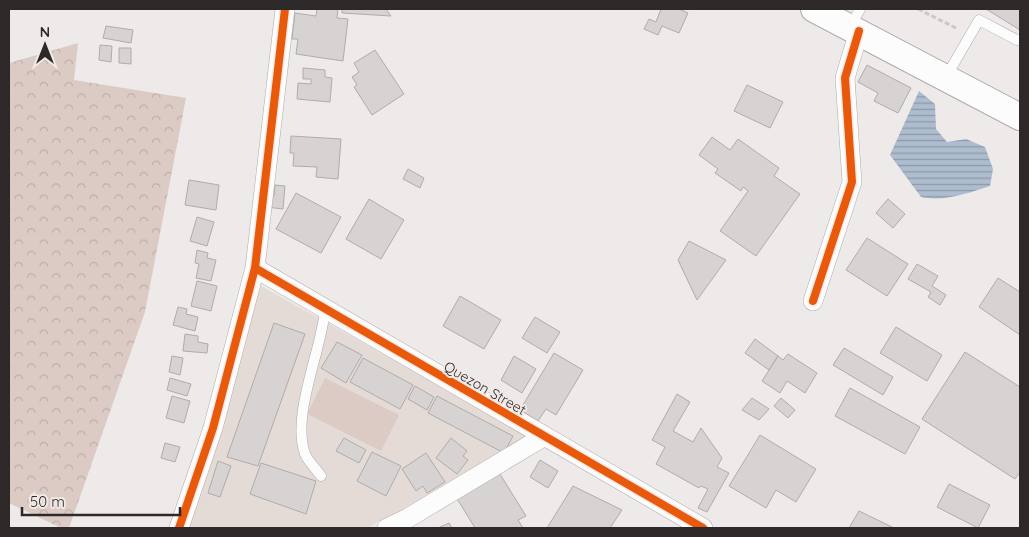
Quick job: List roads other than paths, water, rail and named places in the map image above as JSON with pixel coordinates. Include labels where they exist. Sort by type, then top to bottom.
[{"type":"main road","points":[[814,9],[856,22],[946,76],[1020,117]]},
{"type":"street","points":[[179,528],[213,428],[255,268],[285,9]]},
{"type":"street","points":[[813,301],[852,182],[846,78],[856,22]]},
{"type":"street","name":"Quezon Street","points":[[255,268],[543,437],[703,528]]},
{"type":"street","points":[[386,528],[408,518],[543,437]]},
{"type":"lane","points":[[946,76],[979,20],[1018,40]]},
{"type":"lane","points":[[321,476],[305,454],[302,428],[310,375],[324,324],[325,309]]},
{"type":"water","points":[[919,91],[935,104],[936,129],[947,142],[966,139],[985,147],[993,169],[990,186],[948,198],[921,197],[890,155]]}]
